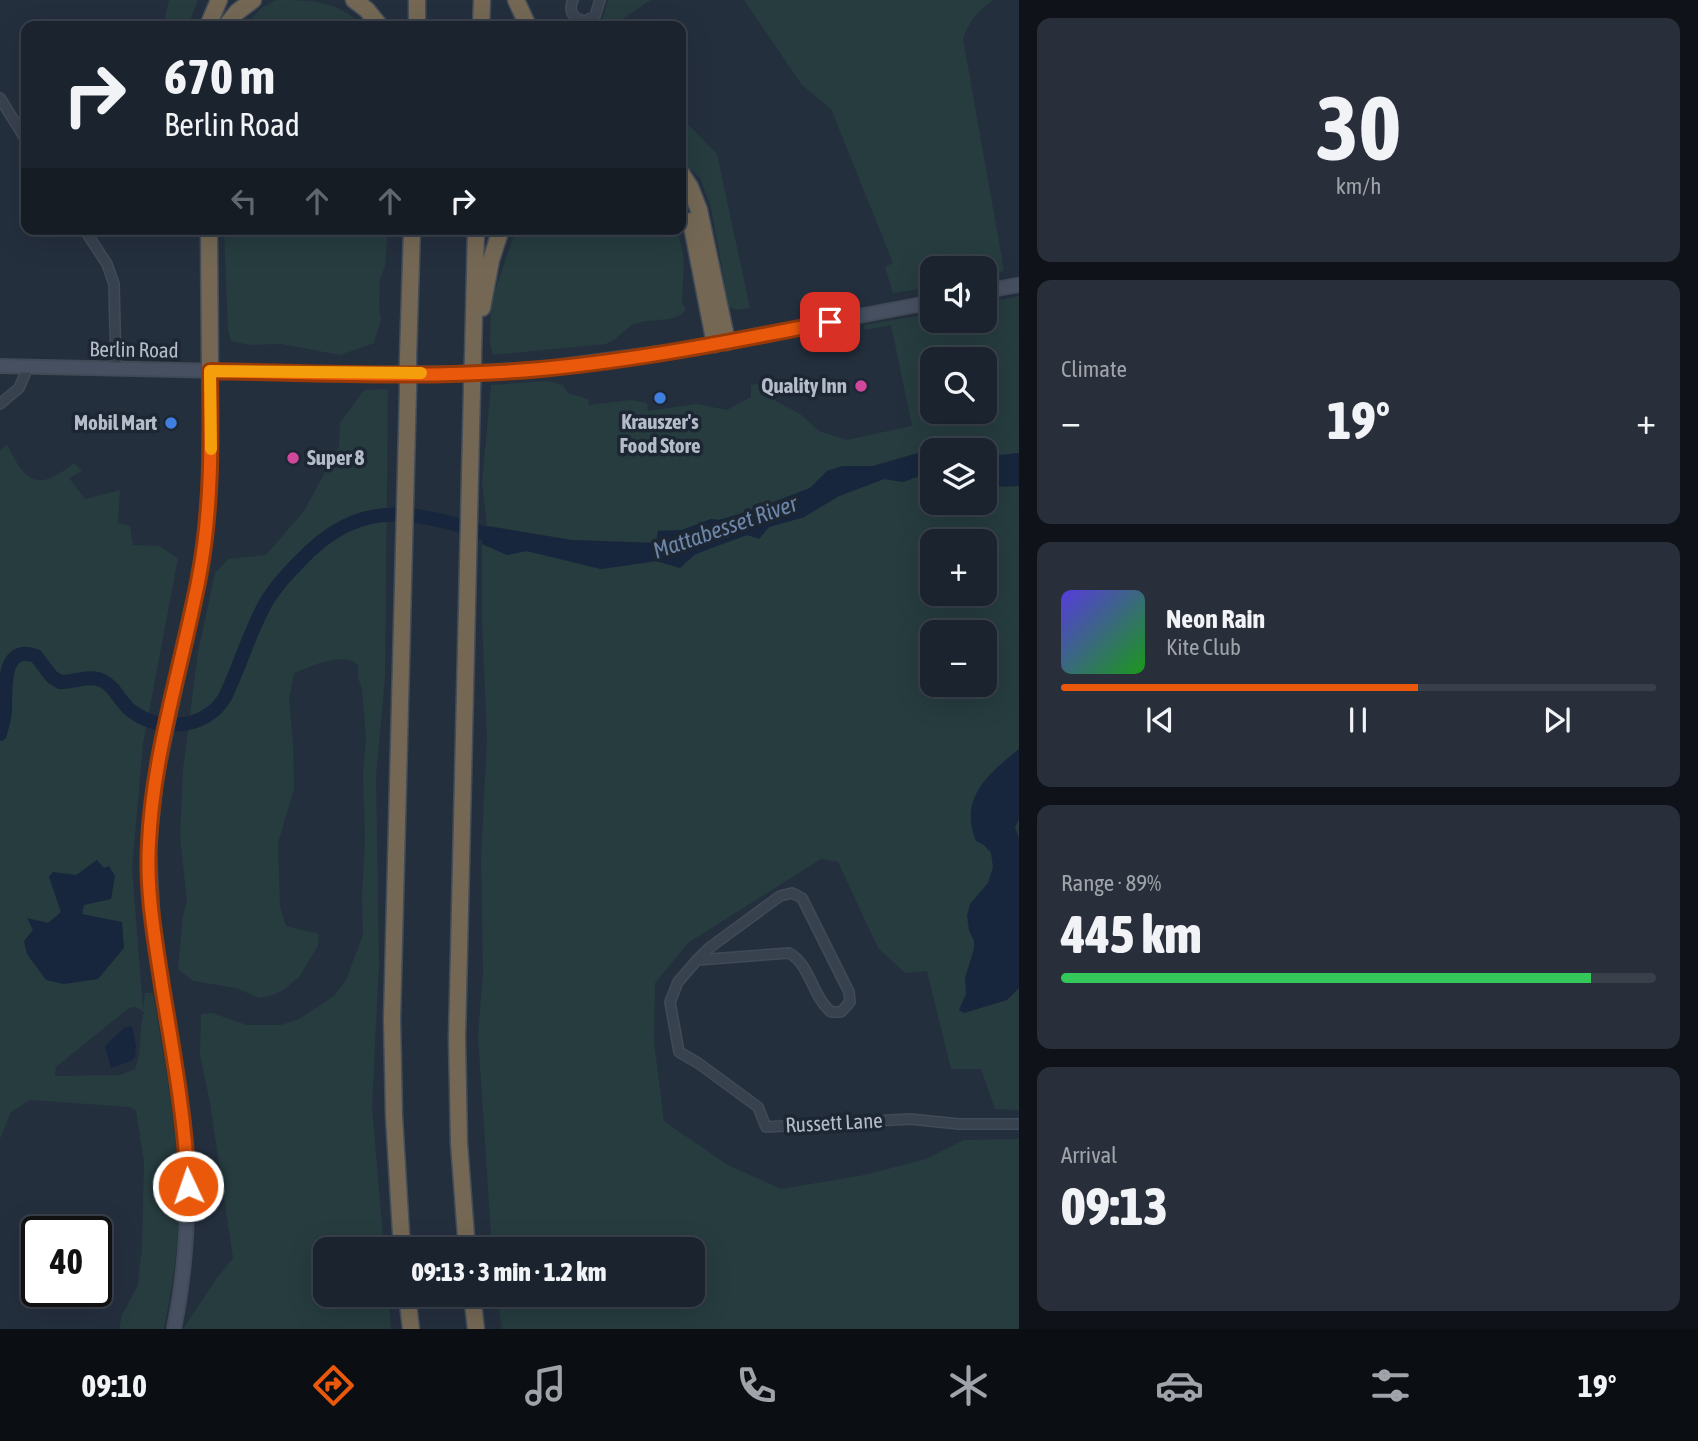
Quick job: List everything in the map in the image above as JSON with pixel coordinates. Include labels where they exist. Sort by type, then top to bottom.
[{"type":"highway","points":[[210,21],[219,0]]},
{"type":"highway","points":[[230,21],[253,0]]},
{"type":"highway","points":[[354,0],[376,21]]},
{"type":"highway","points":[[416,21],[417,0]]},
{"type":"highway","points":[[481,21],[482,0]]},
{"type":"highway","points":[[516,0],[526,21]]},
{"type":"highway","points":[[686,181],[699,210],[721,343]]},
{"type":"highway","points":[[686,206],[721,343]]},
{"type":"highway","points":[[209,235],[210,371]]},
{"type":"highway","points":[[404,235],[410,290]]},
{"type":"highway","points":[[401,1237],[394,1116],[393,1008],[412,235]]},
{"type":"highway","points":[[466,1237],[460,1154],[457,1038],[476,235]]},
{"type":"highway","points":[[473,352],[491,260],[500,235]]},
{"type":"highway","points":[[408,1307],[411,1329]]},
{"type":"highway","points":[[474,1307],[477,1329]]},
{"type":"street","points":[[573,0],[572,14],[585,21],[595,16],[600,0]]},
{"type":"street","points":[[0,98],[21,132]]},
{"type":"street","points":[[88,235],[107,264],[114,284],[116,369]]},
{"type":"street","points":[[997,289],[1019,285]]},
{"type":"street","name":"Berlin Road","points":[[0,366],[363,374],[503,371],[604,362],[721,343],[920,305]]},
{"type":"street","points":[[0,404],[19,388],[28,367]]},
{"type":"street","points":[[174,1329],[187,1246],[188,1186],[184,1126],[154,933],[149,885],[149,831],[162,749],[199,576],[207,522],[211,457],[210,371]]},
{"type":"street","name":"Russett Lane","points":[[698,960],[789,953],[799,958],[821,1003],[831,1012],[841,1012],[850,1002],[849,992],[802,898],[792,894],[780,896],[709,948],[698,960],[678,982],[670,1002],[679,1052],[758,1107],[766,1127],[910,1119],[958,1124],[1019,1124]]},
{"type":"green space","points":[[169,0],[198,0],[190,21],[164,21]]},
{"type":"green space","points":[[276,0],[312,1],[333,6],[357,21],[249,21],[261,8]]},
{"type":"green space","points":[[608,0],[651,0],[619,21],[602,21]]},
{"type":"green space","points":[[744,0],[994,0],[975,16],[963,39],[1004,270],[997,274],[997,256],[920,256],[920,289],[893,293],[885,267],[893,263],[831,109],[802,85]]},
{"type":"green space","points":[[686,122],[717,154],[750,308],[737,310],[729,307],[711,208],[700,178],[686,165]]},
{"type":"green space","points":[[224,235],[388,235],[385,266],[380,280],[381,320],[374,343],[340,355],[281,344],[250,345],[231,341],[228,329]]},
{"type":"green space","points":[[514,235],[678,235],[684,258],[682,302],[686,310],[670,319],[633,325],[605,344],[493,355],[490,344],[491,302]]},
{"type":"green space","points":[[1019,296],[1019,453],[997,456],[997,438],[920,438],[920,453],[873,466],[843,466],[827,471],[810,488],[753,510],[719,520],[711,519],[682,530],[658,531],[657,543],[571,540],[487,526],[482,483],[491,385],[547,381],[563,385],[568,393],[588,399],[589,405],[631,400],[647,403],[648,411],[696,404],[727,410],[751,397],[751,385],[768,382],[774,400],[800,414],[819,431],[846,440],[912,426],[891,325],[865,330],[864,325],[920,315],[920,333],[997,333],[997,301]]},
{"type":"green space","points":[[388,389],[385,678],[376,776],[379,962],[372,1107],[383,1237],[313,1237],[313,1307],[389,1307],[391,1329],[183,1329],[233,1258],[210,1103],[200,1055],[201,1014],[212,1013],[247,1025],[281,1025],[299,1019],[334,996],[346,980],[363,935],[363,775],[366,739],[362,689],[358,666],[354,661],[338,660],[323,662],[294,673],[289,701],[294,789],[278,843],[280,906],[286,926],[319,934],[318,946],[299,977],[282,991],[259,998],[236,988],[193,981],[178,969],[187,901],[180,837],[183,769],[198,652],[215,573],[228,559],[266,555],[304,511],[339,446],[340,423],[364,390]]},
{"type":"green space","points":[[7,444],[20,467],[33,479],[50,478],[74,463],[82,471],[69,478],[85,499],[120,490],[118,523],[130,526],[133,545],[159,546],[178,558],[143,744],[132,868],[143,1009],[145,993],[153,993],[169,1087],[176,1150],[179,1213],[177,1244],[164,1329],[119,1329],[122,1315],[138,1285],[142,1247],[144,1162],[136,1111],[130,1107],[30,1100],[11,1112],[0,1139],[0,451]],"holes":[[[135,1007],[144,1012],[135,1069],[120,1075],[55,1076],[56,1067],[129,1008]]]},
{"type":"green space","points":[[920,476],[920,515],[997,515],[997,487],[1019,486],[1019,1110],[995,1109],[981,1069],[951,1069],[927,971],[905,973],[878,948],[838,862],[821,859],[688,943],[655,983],[654,1041],[664,1121],[726,1164],[781,1189],[864,1175],[926,1159],[964,1140],[1019,1139],[1019,1329],[502,1329],[499,1307],[705,1307],[705,1237],[491,1237],[478,1036],[483,972],[481,858],[487,739],[482,544],[507,555],[527,551],[601,569],[656,561],[680,567],[694,555],[804,517],[839,496],[884,479],[903,482]]},
{"type":"water","points":[[920,453],[920,476],[903,482],[884,479],[839,496],[804,517],[769,527],[759,539],[747,535],[710,548],[694,555],[680,568],[656,561],[601,569],[527,551],[507,555],[482,544],[487,526],[571,540],[656,543],[658,531],[682,530],[711,519],[719,520],[753,510],[810,488],[827,471],[843,466],[873,466]]},
{"type":"water","points":[[1019,453],[1019,486],[997,487],[997,456]]},
{"type":"water","points":[[1019,749],[1019,819],[1015,827],[1019,838],[1019,988],[1007,1000],[964,1013],[959,1010],[966,994],[965,978],[974,949],[967,916],[970,904],[988,883],[993,867],[991,853],[976,841],[971,812],[979,789],[987,778]]},
{"type":"water","points":[[97,860],[104,868],[109,866],[115,876],[111,899],[84,905],[82,914],[122,922],[124,948],[98,979],[64,984],[46,980],[27,954],[24,941],[33,930],[27,918],[48,923],[61,912],[49,877],[53,872],[76,875]]},
{"type":"water","points":[[132,1026],[135,1057],[111,1068],[105,1046],[124,1028]]},
{"type":"waterway","name":"Mattabesset River","points":[[0,734],[5,712],[7,672],[16,657],[24,654],[36,656],[52,677],[60,682],[92,678],[103,681],[129,709],[153,722],[180,724],[194,722],[206,716],[217,708],[225,697],[258,619],[275,589],[323,540],[346,526],[370,517],[394,514],[418,516],[501,539]]},
{"type":"slow traffic","points":[[211,449],[210,371],[421,373]]},
{"type":"place","name":"Quality Inn","points":[[861,386]]},
{"type":"place","name":"Krauszer's Food Store","points":[[660,398]]},
{"type":"place","name":"Mobil Mart","points":[[171,423]]},
{"type":"place","name":"Super 8","points":[[293,458]]},
{"type":"route","points":[[188,1186],[184,1126],[153,924],[149,848],[156,779],[205,541],[210,471],[210,371],[383,374],[538,369],[655,354],[830,322]]}]
